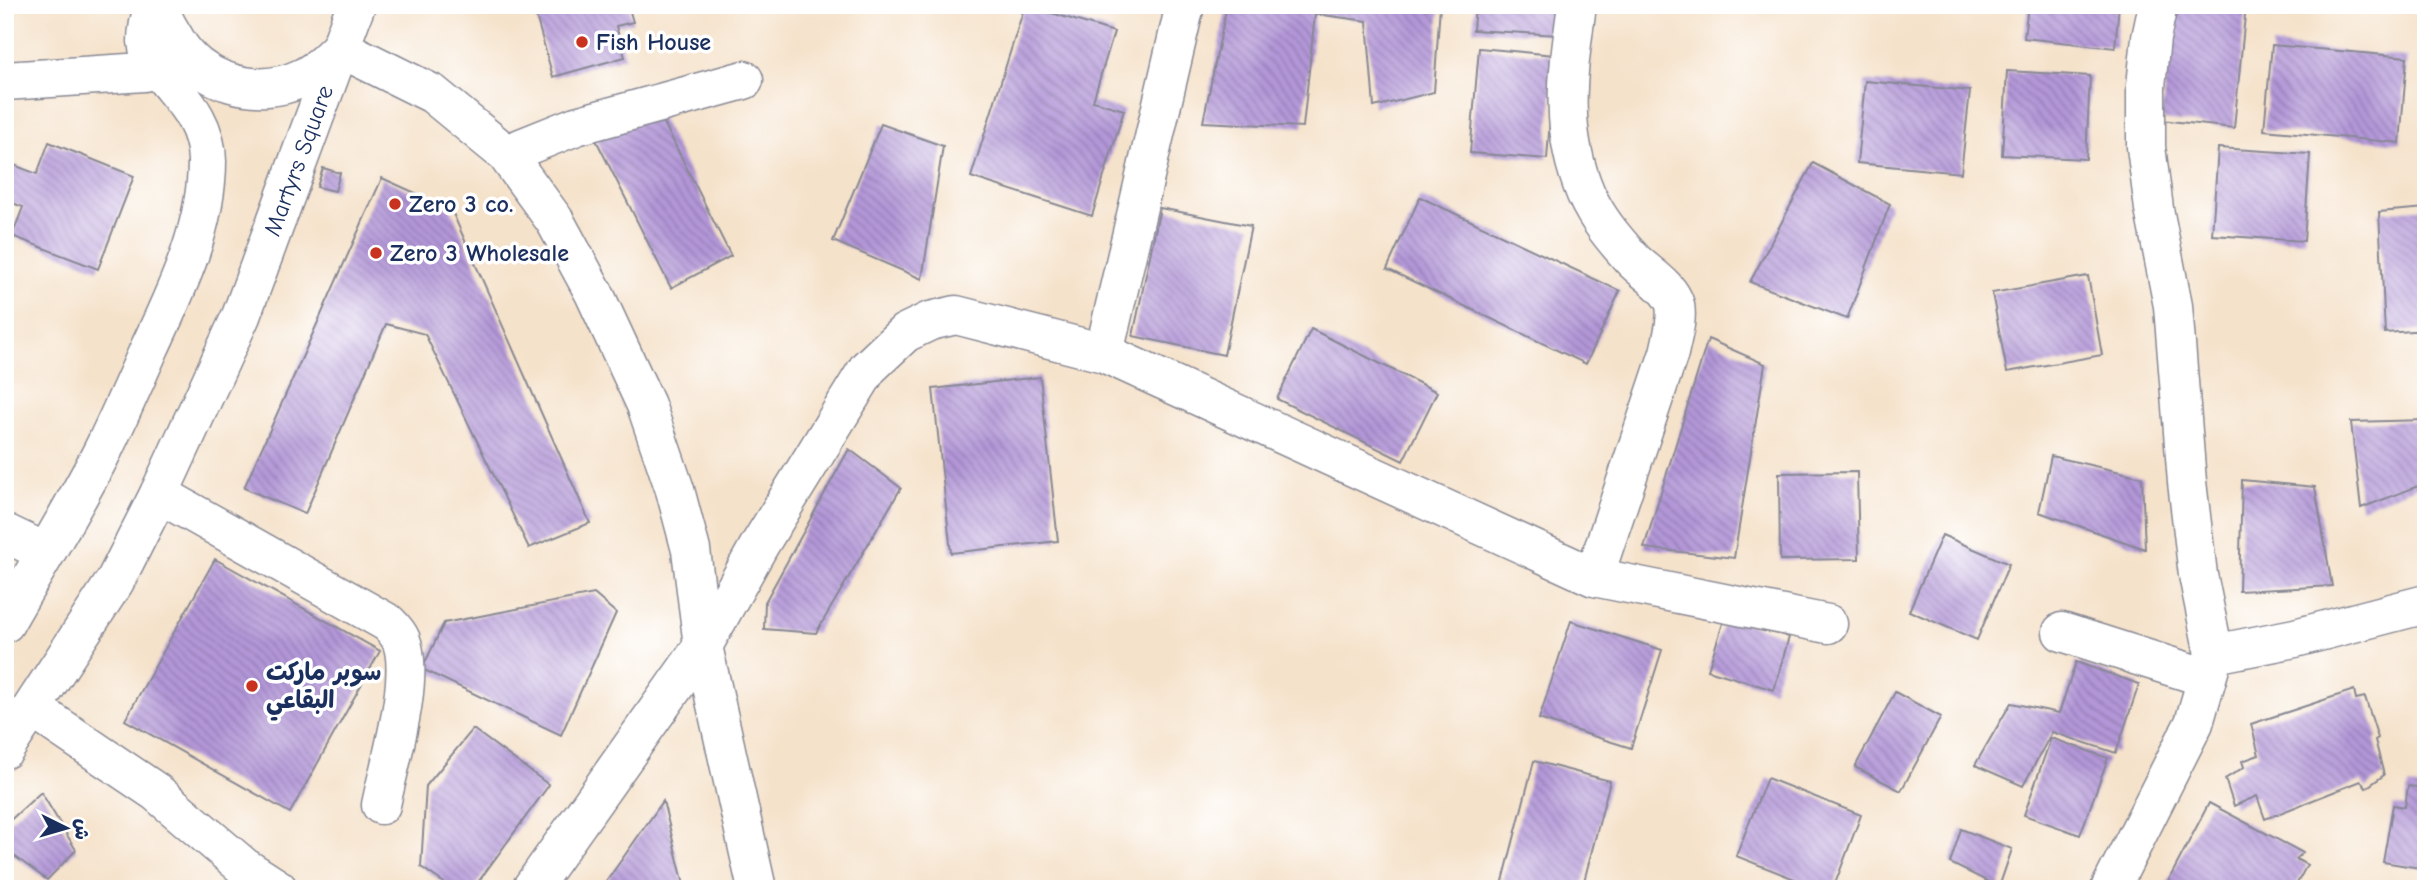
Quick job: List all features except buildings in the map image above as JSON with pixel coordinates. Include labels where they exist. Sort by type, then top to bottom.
[{"type":"street","points":[[5,623],[103,449],[185,271],[205,187],[205,141],[200,121],[175,65],[147,44],[148,26],[156,5]]},
{"type":"street","name":"Martyrs Square","points":[[5,750],[115,581],[159,494],[241,316],[305,150],[356,5]]},
{"type":"street","points":[[1104,353],[1185,5]]},
{"type":"street","points":[[1577,5],[1565,97],[1566,126],[1585,193],[1599,220],[1633,260],[1670,295],[1676,314],[1669,353],[1594,577]]},
{"type":"street","points":[[2110,889],[2194,723],[2210,666],[2187,482],[2173,306],[2154,209],[2147,147],[2146,86],[2158,5]]},
{"type":"street","points":[[5,81],[175,65],[209,74],[232,84],[268,87],[303,78],[323,65],[340,48],[433,94],[506,154],[555,221],[594,293],[646,405],[675,491],[691,550],[703,646],[757,889]]},
{"type":"street","points":[[506,154],[576,125],[744,80]]},
{"type":"street","points":[[531,889],[703,646],[850,393],[868,368],[905,333],[930,321],[956,316],[1104,353],[1594,577],[1828,624]]},
{"type":"street","points":[[159,494],[388,622],[400,637],[405,654],[405,684],[381,805]]},
{"type":"street","points":[[5,534],[45,552]]},
{"type":"street","points":[[2062,632],[2210,666],[2295,638],[2426,604]]},
{"type":"street","points":[[33,709],[156,792],[244,867],[278,889]]},
{"type":"place","name":"Fish House","points":[[582,42]]},
{"type":"place","name":"Zero 3 co.","points":[[395,204]]},
{"type":"place","name":"Zero 3 Wholesale","points":[[376,253]]},
{"type":"place","name":"سوبر ماركت البقاعي","points":[[252,686]]}]
